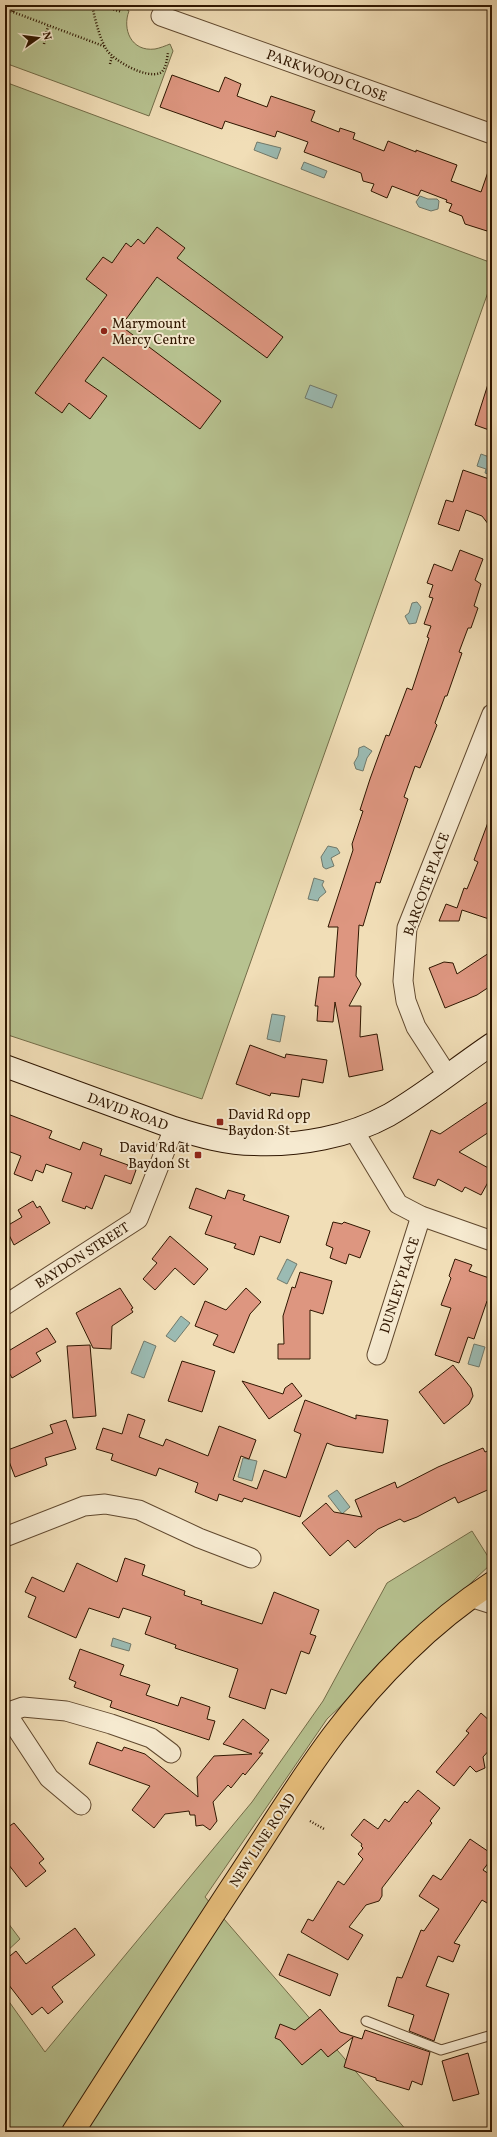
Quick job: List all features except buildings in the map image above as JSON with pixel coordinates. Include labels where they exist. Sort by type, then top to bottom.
[{"type":"main road","name":"NEW LINE ROAD","points":[[73,2132],[195,1942],[334,1734],[382,1678],[429,1633],[470,1598],[492,1582]]},
{"type":"street","name":"PARKWOOD CLOSE","points":[[161,16],[492,134]]},
{"type":"street","name":"BARCOTE PLACE","points":[[447,1075],[416,1027],[406,1001],[404,962],[407,928],[492,714]]},
{"type":"street","name":"DAVID ROAD","points":[[5,1066],[174,1128],[220,1140],[253,1144],[310,1140],[354,1131],[389,1115],[492,1044]]},
{"type":"street","name":"BAYDON STREET","points":[[5,1305],[138,1218],[174,1128]]},
{"type":"street","points":[[354,1131],[398,1204],[421,1216],[492,1241]]},
{"type":"street","name":"DUNLEY PLACE","points":[[377,1355],[421,1216]]},
{"type":"street","points":[[5,1537],[84,1506],[105,1504],[139,1510],[199,1538],[251,1558]]},
{"type":"street","points":[[470,1598],[492,1604]]},
{"type":"street","points":[[81,1805],[49,1778],[6,1712],[23,1707],[66,1711],[111,1724],[151,1738],[171,1753]]},
{"type":"lane","points":[[366,2021],[441,2050],[492,2035]]},
{"type":"path","points":[[13,12],[16,5]]},
{"type":"path","points":[[92,5],[106,47],[112,56],[125,65],[137,70],[155,73],[160,72],[164,69],[168,53]]},
{"type":"path","points":[[99,5],[122,12]]},
{"type":"path","points":[[5,9],[106,47]]},
{"type":"path","points":[[44,44],[48,26]]},
{"type":"path","points":[[110,64],[112,56]]},
{"type":"path","points":[[310,1821],[324,1829]]},
{"type":"green space","points":[[5,5],[119,5],[129,11],[127,18],[128,32],[134,43],[147,49],[161,48],[170,44],[173,51],[149,116],[5,63]]},
{"type":"green space","points":[[5,82],[492,263],[492,281],[202,1099],[5,1034]]},
{"type":"green space","points":[[472,1531],[492,1563],[327,1719],[205,1897],[408,2132],[5,2132],[5,1996],[45,2052],[252,1802],[323,1701],[387,1583]]},
{"type":"green space","points":[[5,1919],[20,1939],[5,1953]]},
{"type":"water","points":[[257,142],[281,148],[277,159],[254,150]]},
{"type":"water","points":[[304,162],[327,171],[324,178],[301,169]]},
{"type":"water","points":[[420,196],[428,199],[437,199],[439,201],[438,209],[431,211],[419,207],[416,202]]},
{"type":"water","points":[[310,385],[337,395],[332,408],[305,398]]},
{"type":"water","points":[[481,454],[492,458],[492,475],[485,473],[486,469],[477,466]]},
{"type":"water","points":[[417,602],[421,607],[416,623],[409,624],[405,616],[409,613],[412,603]]},
{"type":"water","points":[[364,746],[372,751],[367,758],[363,771],[356,769],[354,763],[358,756],[359,748]]},
{"type":"water","points":[[328,846],[337,848],[340,853],[331,858],[334,866],[326,869],[323,867],[321,857]]},
{"type":"water","points":[[314,878],[324,881],[322,885],[326,892],[319,898],[318,901],[308,899]]},
{"type":"water","points":[[272,1014],[285,1016],[280,1042],[267,1039]]},
{"type":"water","points":[[287,1259],[297,1264],[287,1284],[277,1279]]},
{"type":"water","points":[[181,1316],[190,1323],[175,1342],[166,1336]]},
{"type":"water","points":[[144,1341],[156,1346],[144,1378],[131,1373]]},
{"type":"water","points":[[474,1344],[485,1347],[479,1367],[468,1364]]},
{"type":"water","points":[[243,1458],[257,1461],[252,1481],[238,1477]]},
{"type":"water","points":[[337,1490],[350,1507],[342,1514],[328,1496]]},
{"type":"water","points":[[113,1638],[131,1644],[129,1651],[111,1646]]},
{"type":"place","name":"Marymount Mercy Centre","points":[[104,331]]},
{"type":"place","name":"David Rd opp Baydon St","points":[[220,1122]]},
{"type":"place","name":"David Rd at Baydon St","points":[[198,1155]]}]
